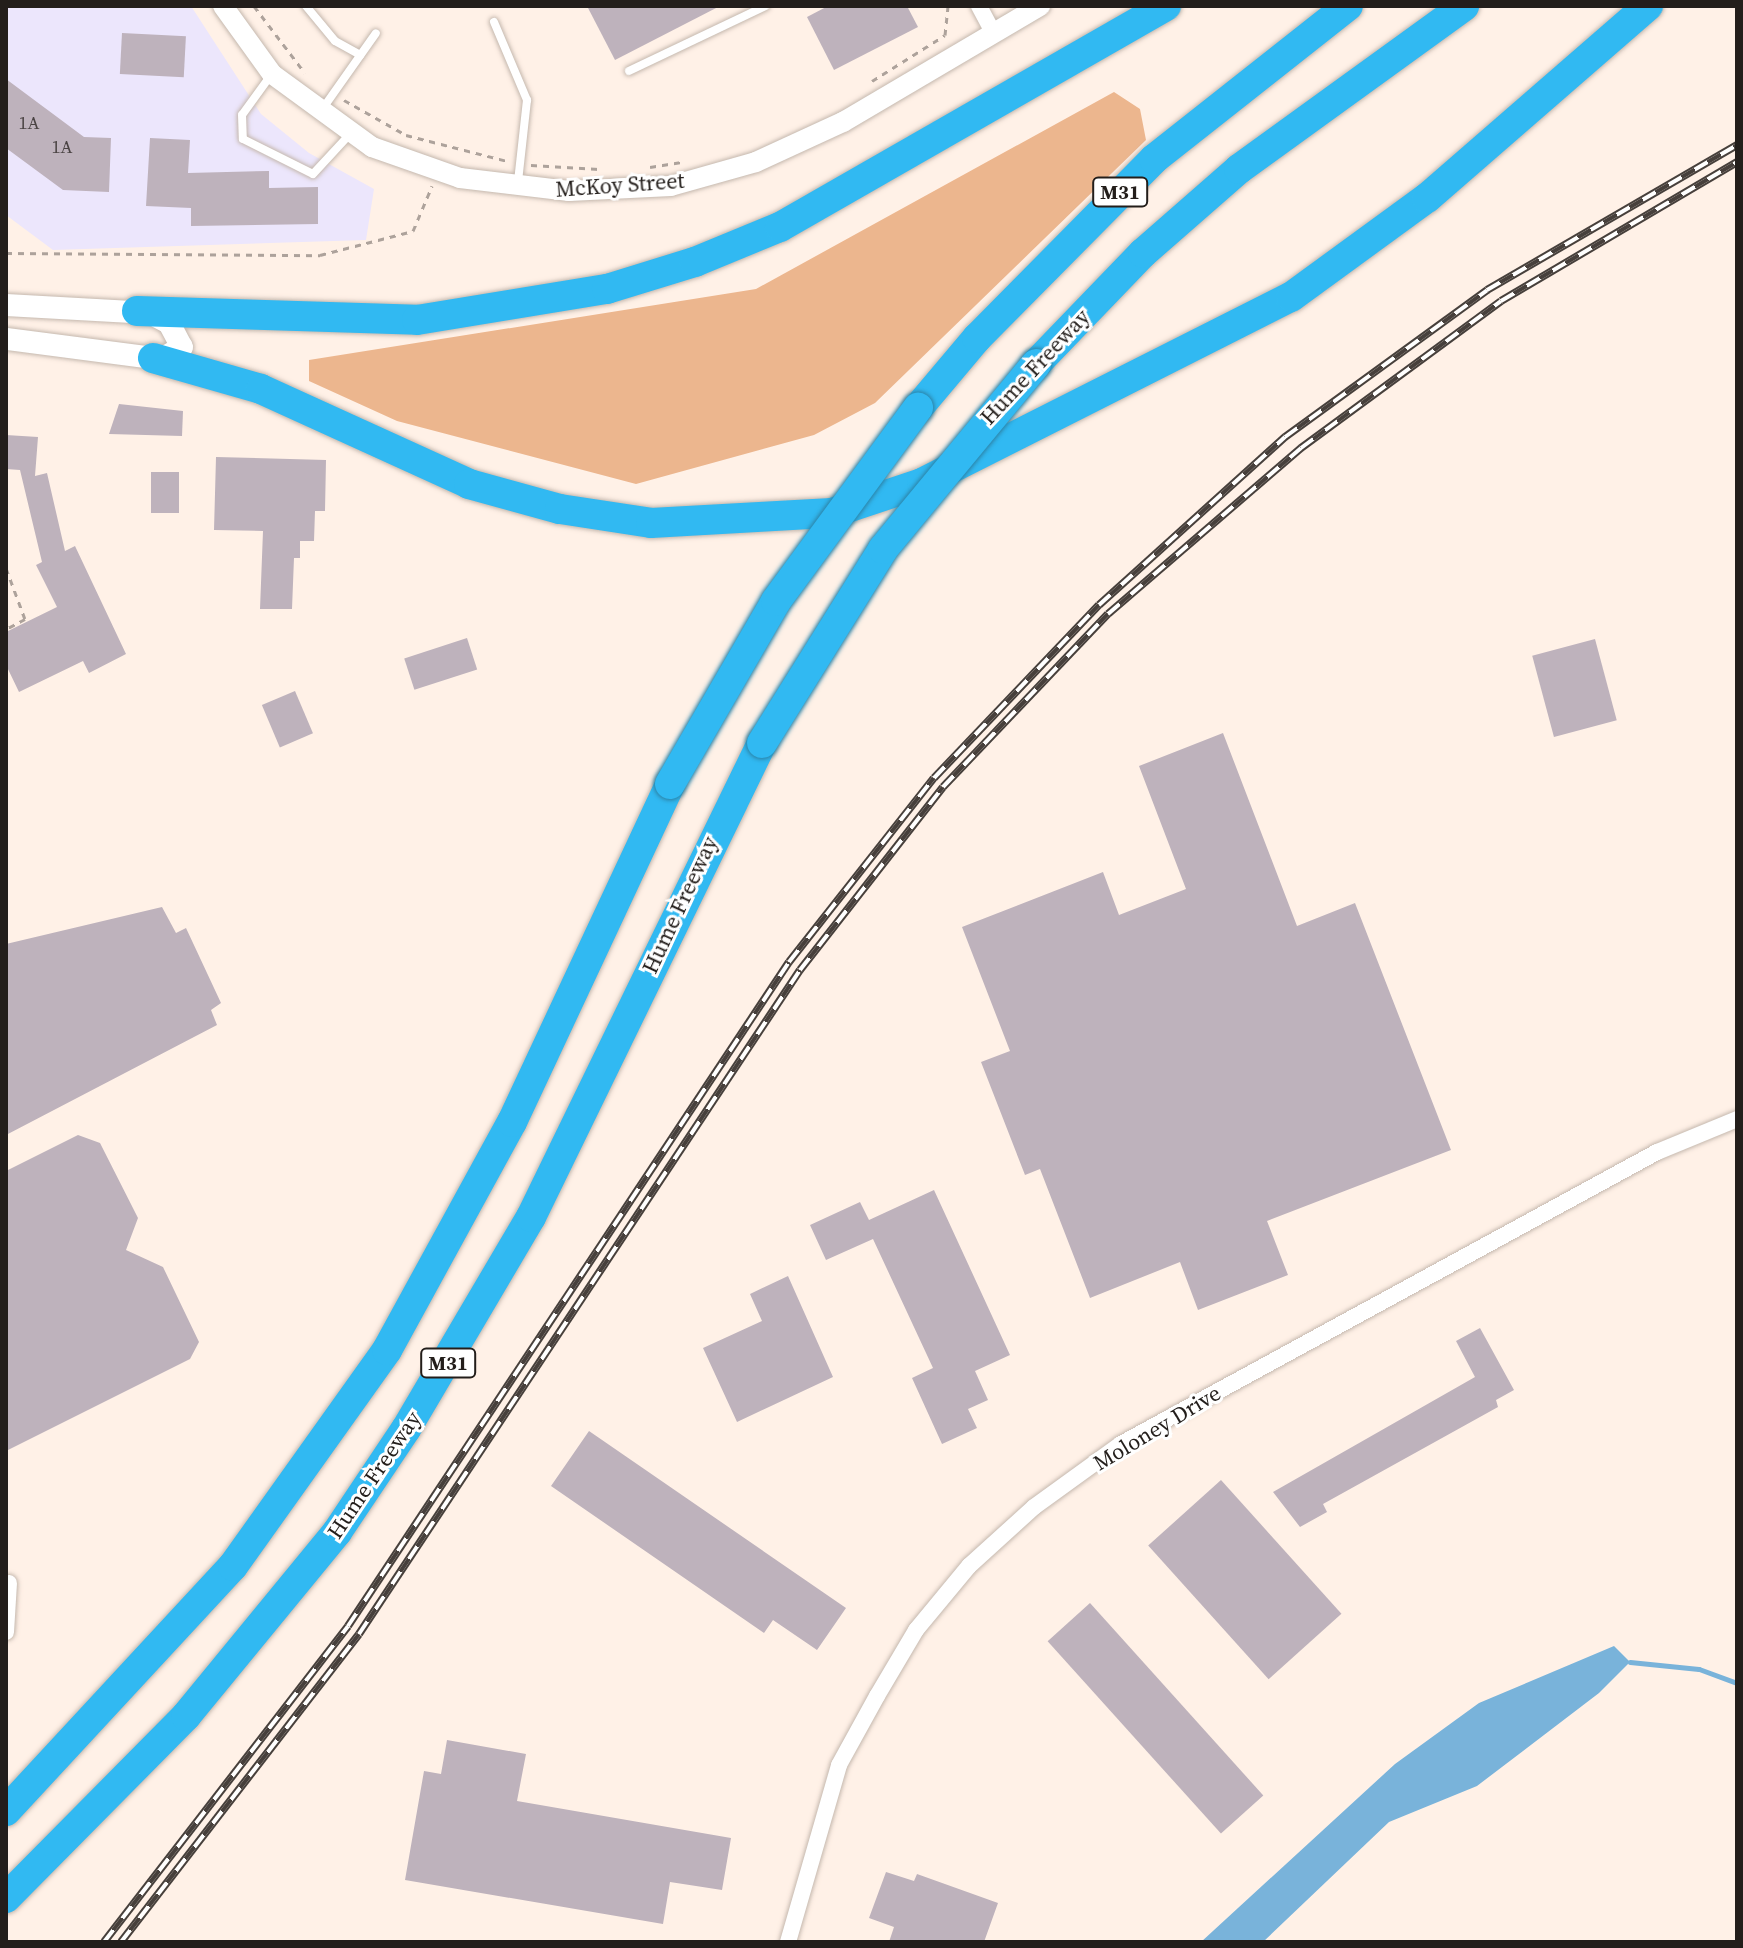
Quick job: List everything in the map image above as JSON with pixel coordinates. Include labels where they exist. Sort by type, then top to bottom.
[{"type":"highway","points":[[137,311],[417,320],[580,294],[695,262],[792,220],[1166,6]]},
{"type":"highway","name":"M31","points":[[6,1811],[233,1566],[387,1350],[512,1122],[670,784],[776,601],[918,408],[977,338],[1154,159],[1348,6]]},
{"type":"highway","name":"Hume Freeway","points":[[6,1898],[186,1716],[337,1532],[406,1429],[531,1217],[762,743],[883,549],[1036,364],[1143,253],[1239,169],[1464,6]]},
{"type":"highway","points":[[153,358],[261,389],[469,484],[560,509],[651,523],[832,513],[922,483],[1291,297],[1427,198],[1648,6]]},
{"type":"main road","points":[[6,305],[137,311],[165,320],[181,341],[174,356],[153,358],[6,339]]},
{"type":"street","name":"McKoy Street","points":[[223,6],[272,74],[350,134],[437,173],[517,187],[671,186],[756,162],[843,122],[1040,6]]},
{"type":"street","points":[[979,6],[993,32]]},
{"type":"street","name":"Moloney Drive","points":[[788,1942],[839,1765],[877,1696],[916,1630],[969,1566],[1034,1507],[1121,1444],[1657,1152],[1737,1119]]},
{"type":"street","points":[[6,1632],[9,1583]]},
{"type":"lane","points":[[306,6],[335,41],[360,55]]},
{"type":"lane","points":[[629,71],[765,6]]},
{"type":"lane","points":[[494,22],[527,100],[517,187]]},
{"type":"lane","points":[[319,113],[376,33]]},
{"type":"lane","points":[[272,74],[242,115],[243,139],[313,174],[350,134]]},
{"type":"path","points":[[254,6],[303,71],[333,93],[406,135],[520,163],[613,170]]},
{"type":"path","points":[[866,85],[945,35],[948,6]]},
{"type":"path","points":[[642,168],[694,159]]},
{"type":"path","points":[[6,253],[294,257],[370,246],[414,230],[437,173]]},
{"type":"path","points":[[6,568],[25,619],[6,629]]},
{"type":"shaded area","points":[[6,6],[191,6],[261,114],[309,153],[374,189],[366,240],[53,250],[6,215]]},
{"type":"shaded area","points":[[1114,92],[1140,109],[1146,140],[875,403],[814,435],[636,484],[397,421],[309,381],[309,360],[756,289]]},
{"type":"water","points":[[1614,1646],[1630,1662],[1599,1693],[1477,1786],[1389,1822],[1263,1942],[1201,1942],[1395,1764],[1479,1703]]},
{"type":"building","points":[[587,6],[720,6],[615,60]]},
{"type":"building","points":[[828,6],[907,6],[918,27],[834,70],[807,17]]},
{"type":"building","points":[[122,33],[186,36],[184,77],[120,74]]},
{"type":"building","points":[[6,79],[84,137],[111,138],[109,192],[63,190],[6,148]]},
{"type":"building","points":[[150,138],[190,140],[188,173],[269,171],[269,188],[318,187],[318,224],[191,226],[191,208],[146,206]]},
{"type":"building","points":[[119,404],[183,411],[182,436],[109,434]]},
{"type":"building","points":[[6,435],[38,437],[35,476],[47,473],[65,551],[75,546],[126,654],[89,673],[83,661],[19,692],[6,665],[6,632],[57,607],[36,565],[42,562],[20,470],[6,469]]},
{"type":"building","points":[[216,457],[326,460],[325,511],[315,511],[314,541],[300,541],[300,558],[294,558],[292,609],[260,609],[263,531],[214,530]]},
{"type":"building","points":[[151,472],[179,472],[179,513],[151,513]]},
{"type":"building","points":[[467,638],[477,669],[414,690],[404,658]]},
{"type":"building","points":[[1595,639],[1617,720],[1554,737],[1532,656]]},
{"type":"building","points":[[295,691],[313,733],[280,747],[262,705]]},
{"type":"building","points":[[1223,733],[1297,926],[1355,903],[1451,1150],[1267,1221],[1288,1275],[1198,1310],[1180,1262],[1090,1298],[1040,1169],[1025,1175],[981,1062],[1010,1051],[962,927],[1103,872],[1119,915],[1186,889],[1139,766]]},
{"type":"building","points":[[162,907],[176,933],[186,928],[221,1003],[211,1010],[217,1025],[6,1135],[6,944]]},
{"type":"building","points":[[78,1135],[100,1143],[138,1218],[126,1250],[163,1267],[199,1342],[190,1359],[6,1451],[6,1171]]},
{"type":"building","points":[[934,1190],[1010,1355],[975,1371],[988,1400],[968,1409],[977,1428],[942,1444],[912,1378],[933,1368],[873,1239],[826,1260],[810,1225],[860,1202],[869,1220]]},
{"type":"building","points":[[788,1276],[833,1377],[737,1422],[703,1348],[762,1321],[750,1294]]},
{"type":"building","points":[[1480,1328],[1514,1390],[1496,1400],[1498,1407],[1323,1504],[1327,1512],[1300,1527],[1273,1492],[1475,1377],[1456,1341]]},
{"type":"building","points":[[589,1431],[846,1608],[817,1650],[773,1620],[764,1633],[551,1486]]},
{"type":"building","points":[[1221,1480],[1341,1614],[1269,1679],[1148,1546]]},
{"type":"building","points":[[1090,1603],[1263,1795],[1221,1834],[1048,1641]]},
{"type":"building","points":[[447,1740],[526,1754],[517,1801],[731,1838],[722,1890],[670,1882],[663,1924],[405,1880],[424,1771],[441,1774]]},
{"type":"building","points":[[886,1872],[914,1881],[917,1874],[998,1903],[984,1942],[889,1942],[894,1927],[869,1918]]},
{"type":"waterway","points":[[1630,1662],[1699,1669],[1737,1683]]},
{"type":"railway","points":[[104,1942],[348,1626],[789,962],[934,778],[1099,605],[1285,437],[1487,290],[1737,145]]},
{"type":"railway","points":[[121,1942],[359,1634],[800,970],[943,787],[1108,614],[1301,448],[1501,301],[1737,162]]}]
